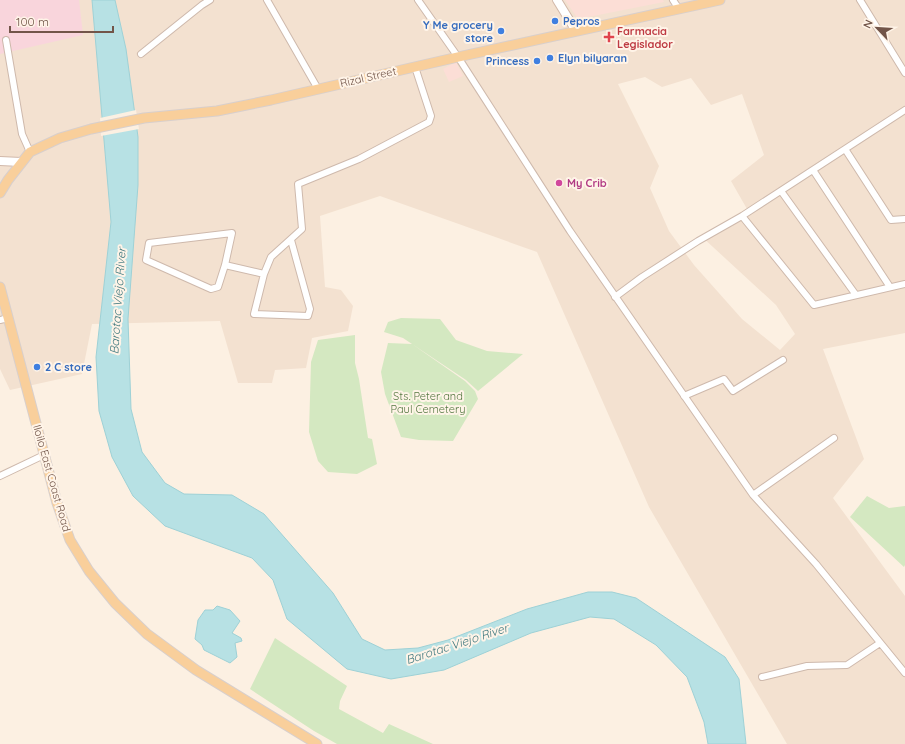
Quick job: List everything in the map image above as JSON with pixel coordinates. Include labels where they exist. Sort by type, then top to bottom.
[{"type":"main road","name":"Rizal Street","points":[[21,162],[30,152],[60,138],[91,129],[144,118],[217,111],[458,56],[720,0]]},
{"type":"main road","points":[[0,193],[21,162]]},
{"type":"main road","name":"Iloilo East Coast Road","points":[[0,287],[4,319],[57,503],[70,540],[89,570],[115,603],[147,634],[196,670],[316,744]]},
{"type":"street","points":[[141,54],[210,0]]},
{"type":"street","points":[[267,0],[318,88]]},
{"type":"street","points":[[418,0],[458,56],[570,231],[753,495],[816,564],[905,673]]},
{"type":"street","points":[[557,0],[576,31]]},
{"type":"street","points":[[673,0],[679,9]]},
{"type":"street","points":[[860,0],[905,73]]},
{"type":"street","points":[[6,40],[22,134],[30,152]]},
{"type":"street","points":[[291,240],[310,309],[308,316],[254,314],[264,274],[271,257],[302,229],[298,184],[359,159],[429,122],[431,116],[415,67]]},
{"type":"street","points":[[615,296],[698,241],[742,216],[905,110]]},
{"type":"street","points":[[845,150],[891,220],[905,219]]},
{"type":"street","points":[[0,161],[21,162]]},
{"type":"street","points":[[813,170],[890,287]]},
{"type":"street","points":[[781,191],[856,295]]},
{"type":"street","points":[[742,216],[814,305],[905,284]]},
{"type":"street","points":[[232,233],[225,265],[218,287],[211,289],[146,260],[149,243],[232,233]]},
{"type":"street","points":[[225,265],[264,274]]},
{"type":"street","points":[[684,396],[724,379],[733,391],[783,360]]},
{"type":"street","points":[[753,495],[834,438]]},
{"type":"street","points":[[0,476],[44,455]]},
{"type":"street","points":[[762,677],[807,666],[847,665],[880,643]]},
{"type":"shaded area","points":[[0,0],[905,0],[905,333],[823,349],[864,459],[833,498],[905,596],[905,744],[787,744],[649,507],[537,252],[380,196],[320,216],[325,287],[341,290],[353,306],[348,331],[312,338],[306,368],[275,370],[272,383],[238,383],[220,321],[92,324],[82,374],[10,390],[0,369]],"holes":[[[645,77],[662,87],[691,78],[711,105],[742,94],[764,155],[731,181],[747,209],[701,236],[776,305],[795,334],[780,350],[742,319],[694,265],[669,231],[650,188],[659,166],[618,84]]]},
{"type":"shaded area","points":[[0,0],[79,0],[83,35],[0,54]]},
{"type":"shaded area","points":[[565,0],[663,0],[664,2],[578,19]]},
{"type":"shaded area","points":[[456,62],[463,76],[449,82],[443,69]]},
{"type":"green space","points":[[401,318],[440,319],[456,340],[487,351],[523,354],[478,391],[466,380],[403,338],[384,332],[388,322]]},
{"type":"green space","points":[[355,335],[355,363],[359,379],[368,438],[372,439],[377,464],[357,474],[328,472],[318,461],[309,432],[311,362],[318,340]]},
{"type":"green space","name":"Sts. Peter and Paul Cemetery","points":[[388,343],[412,344],[465,381],[475,391],[478,399],[453,441],[419,440],[401,437],[385,394],[381,372]]},
{"type":"green space","points":[[867,496],[889,508],[905,506],[904,567],[850,517]]},
{"type":"green space","points":[[275,638],[347,686],[340,701],[339,709],[383,733],[389,724],[433,744],[337,744],[314,731],[250,689]]},
{"type":"water","name":"Barotac Viejo River","points":[[92,0],[115,0],[126,49],[138,137],[138,185],[128,319],[131,409],[142,452],[165,483],[184,494],[232,495],[264,514],[333,593],[362,639],[385,650],[418,648],[448,640],[527,609],[588,592],[612,592],[636,598],[725,657],[739,679],[746,744],[708,744],[704,722],[687,677],[656,645],[614,619],[590,617],[531,633],[444,670],[391,679],[347,669],[287,619],[273,580],[252,558],[165,526],[133,496],[112,457],[99,411],[96,357],[111,222]]},
{"type":"water","points":[[217,606],[230,610],[240,621],[232,633],[241,638],[242,641],[235,643],[237,657],[230,663],[204,650],[202,645],[195,639],[198,620],[205,610],[213,610]]},
{"type":"pier","points":[[136,110],[139,129],[101,136],[100,118]]},
{"type":"place","name":"Pepros","points":[[555,21]]},
{"type":"place","name":"Y Me grocery store","points":[[501,31]]},
{"type":"place","name":"Farmacia Legislador","points":[[609,37]]},
{"type":"place","name":"Elyn bilyaran","points":[[550,58]]},
{"type":"place","name":"Princess","points":[[537,61]]},
{"type":"place","name":"My Crib","points":[[559,183]]},
{"type":"place","name":"2 C store","points":[[37,367]]}]
